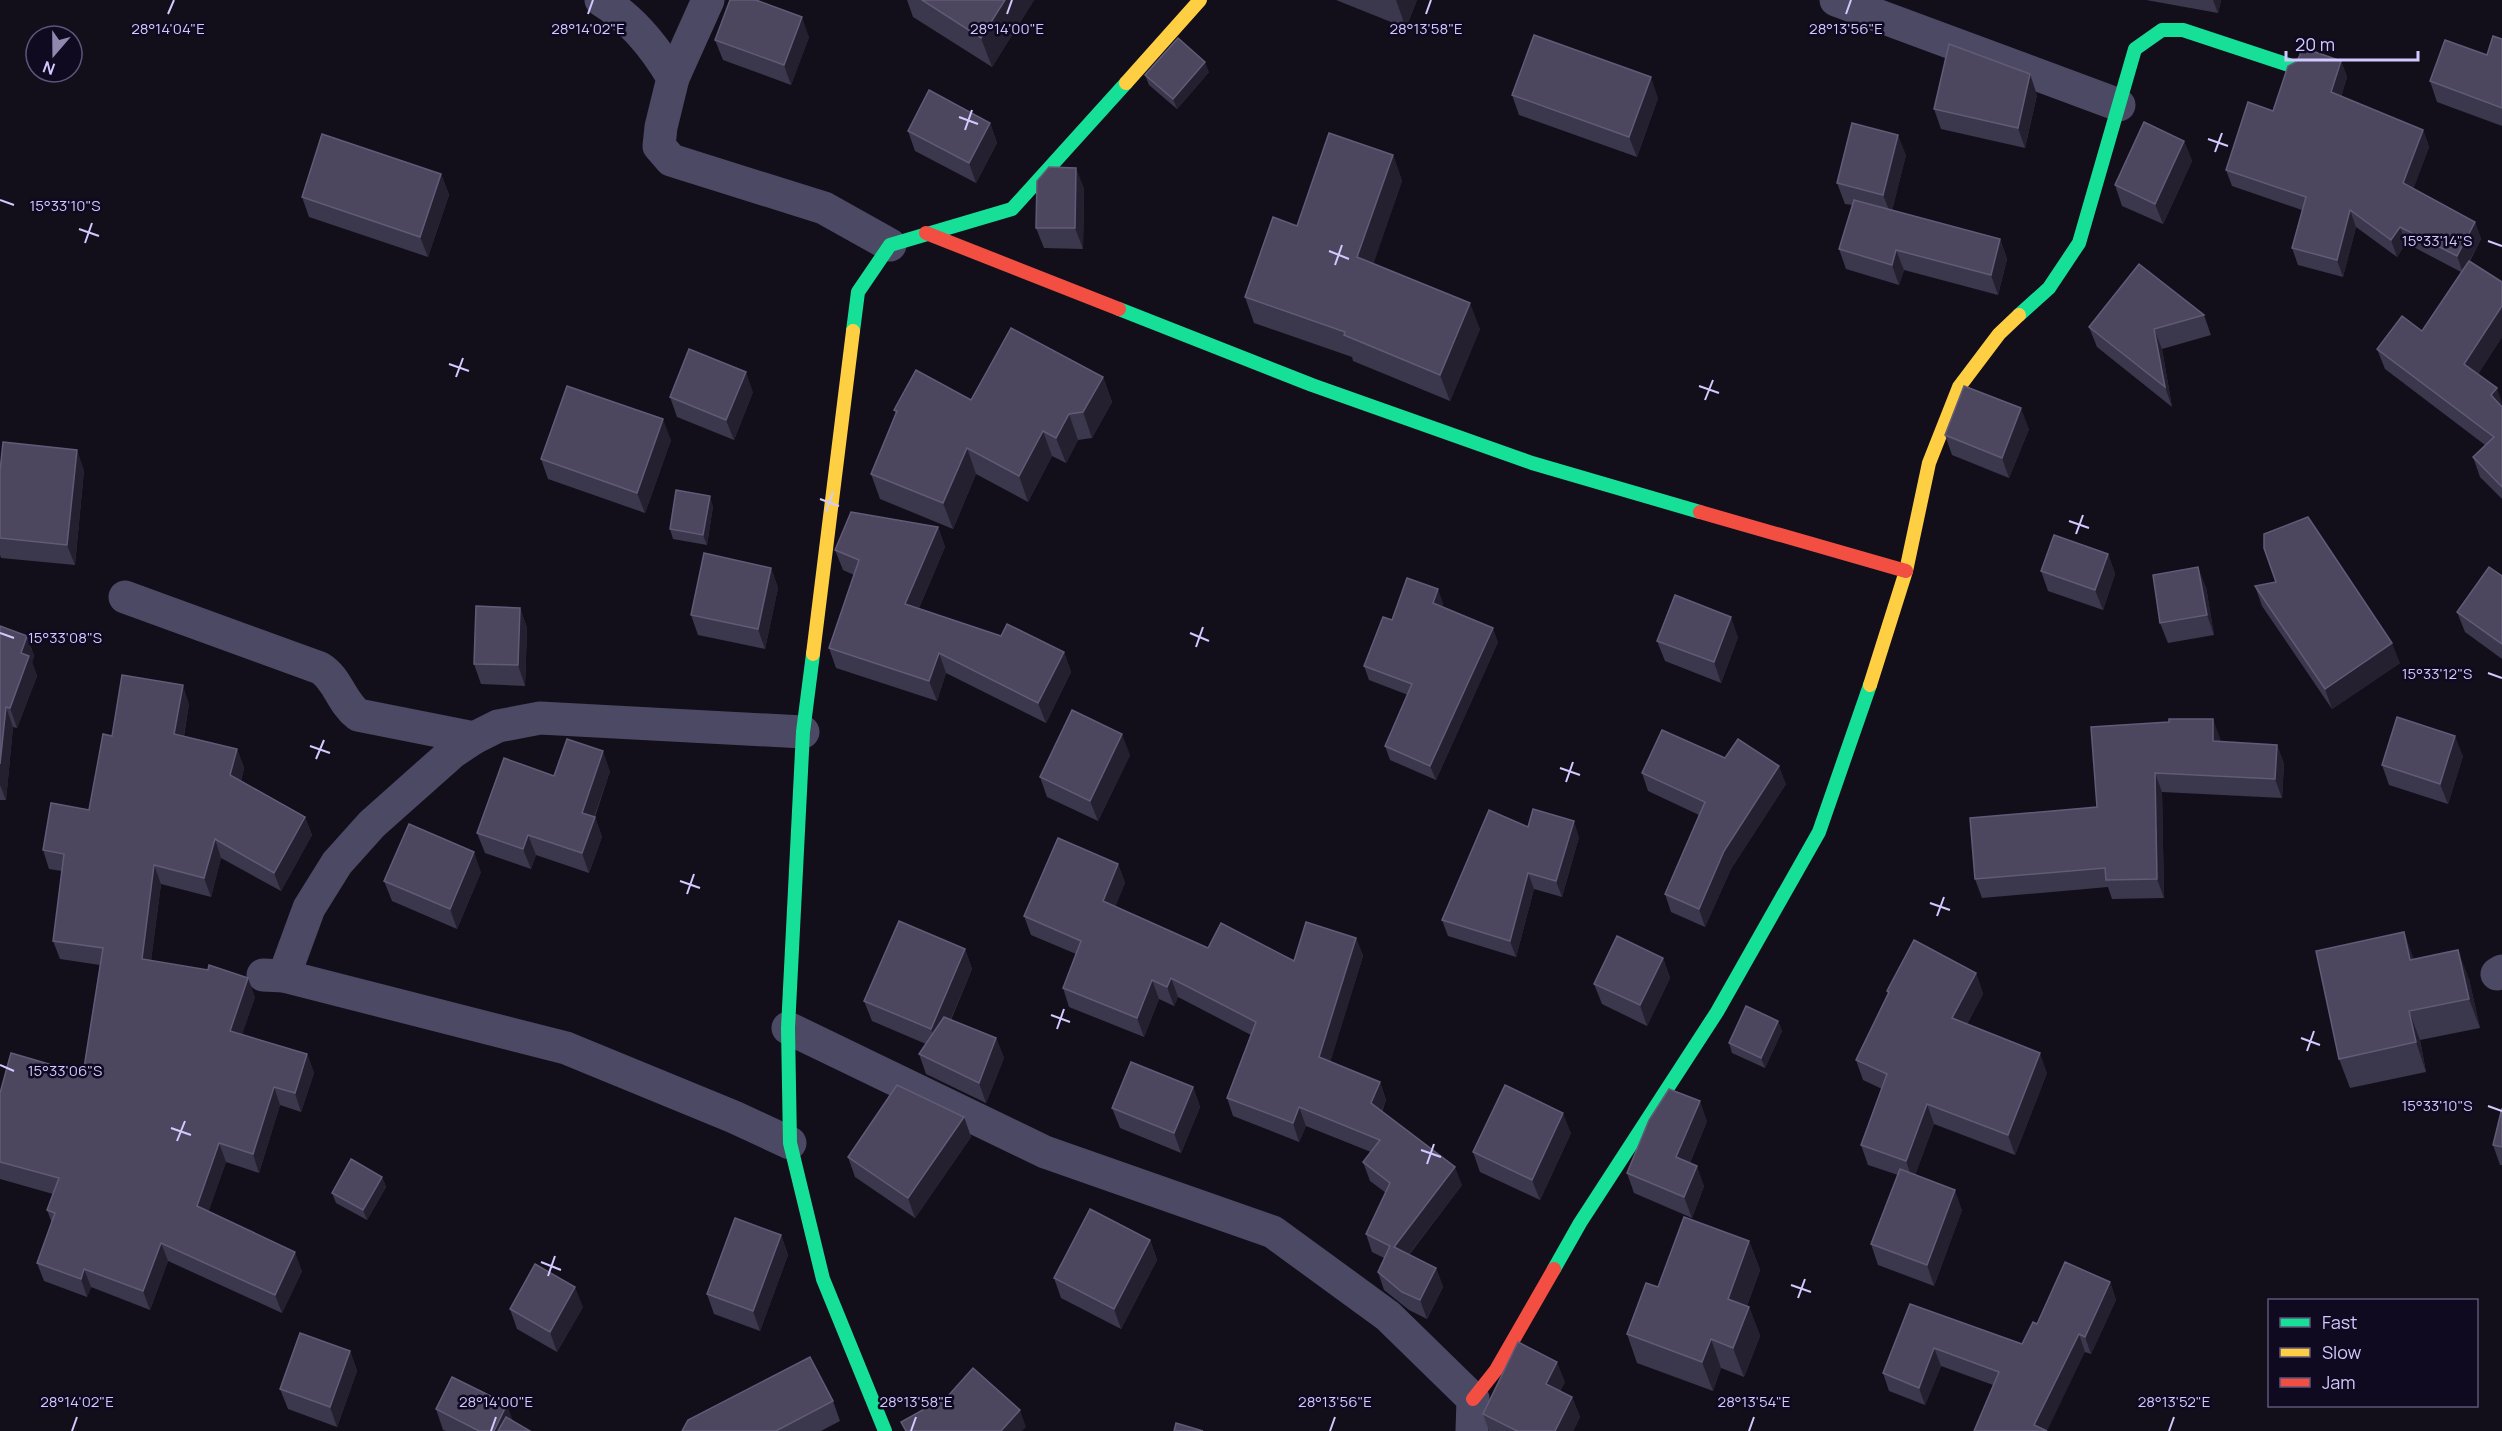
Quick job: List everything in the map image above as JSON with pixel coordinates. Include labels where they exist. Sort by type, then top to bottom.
[{"type":"street","points":[[601,0],[617,10],[659,54],[673,78]]},
{"type":"street","points":[[708,0],[673,78],[661,127],[659,146],[671,160],[824,208],[890,245]]},
{"type":"street","points":[[885,1431],[823,1279],[790,1143],[788,1028],[803,732],[858,292],[890,245],[1012,209],[1200,0]]},
{"type":"street","points":[[1836,0],[2119,105]]},
{"type":"street","points":[[1472,1431],[1473,1399],[1496,1370],[1580,1223],[1717,1012],[1819,832],[1865,700],[1906,571],[1929,463],[1959,387],[1999,334],[2049,288],[2079,243],[2135,49],[2162,30],[2183,30],[2289,65]]},
{"type":"street","points":[[926,233],[1312,385],[1532,464],[1906,571]]},
{"type":"street","points":[[125,597],[320,668],[329,673],[350,709],[358,715],[474,738]]},
{"type":"street","points":[[790,1143],[734,1117],[566,1048],[273,976],[309,908],[337,863],[372,824],[453,752],[498,726],[540,718],[803,732]]},
{"type":"street","points":[[788,1028],[1044,1152],[1273,1232],[1388,1316],[1473,1399]]},
{"type":"building","points":[[730,0],[756,0],[802,17],[784,65],[715,40]]},
{"type":"building","points":[[922,0],[1005,0],[981,38]]},
{"type":"building","points":[[1534,35],[1651,77],[1629,137],[1512,95]]},
{"type":"building","points":[[2493,36],[2502,39],[2502,108],[2430,81],[2445,40],[2487,55]]},
{"type":"building","points":[[1178,38],[1205,62],[1173,99],[1145,75]]},
{"type":"building","points":[[1949,44],[2030,74],[2018,128],[1934,109]]},
{"type":"building","points":[[2301,47],[2341,61],[2331,92],[2423,130],[2403,183],[2475,222],[2457,256],[2400,227],[2391,240],[2350,210],[2337,260],[2292,248],[2306,197],[2226,170],[2248,102],[2273,111],[2288,66],[2296,62]]},
{"type":"building","points":[[929,90],[990,123],[969,163],[908,131]]},
{"type":"building","points":[[2144,122],[2184,141],[2155,204],[2115,185]]},
{"type":"building","points":[[1852,123],[1898,135],[1883,195],[1837,183]]},
{"type":"building","points":[[1329,133],[1393,155],[1357,257],[1470,303],[1440,375],[1344,335],[1345,332],[1245,297],[1273,217],[1297,226]]},
{"type":"building","points":[[322,134],[441,174],[420,237],[302,197]]},
{"type":"building","points":[[1049,167],[1076,168],[1075,228],[1036,228],[1037,181]]},
{"type":"building","points":[[1854,200],[2000,239],[1991,275],[1896,250],[1892,265],[1839,249]]},
{"type":"building","points":[[2469,261],[2502,282],[2502,306],[2464,364],[2497,388],[2491,395],[2502,407],[2502,487],[2473,457],[2494,437],[2377,349],[2402,316],[2422,331]]},
{"type":"building","points":[[2139,264],[2204,315],[2154,329],[2165,387],[2089,327]]},
{"type":"building","points":[[1011,328],[1103,377],[1083,412],[1069,414],[1056,438],[1043,431],[1019,476],[967,448],[943,503],[871,474],[897,411],[894,410],[916,370],[971,400]]},
{"type":"building","points":[[689,349],[746,372],[726,420],[670,397]]},
{"type":"building","points":[[567,386],[663,419],[637,493],[541,459]]},
{"type":"building","points":[[1964,386],[2021,408],[2002,458],[1945,435]]},
{"type":"building","points":[[3,442],[77,450],[67,545],[0,538],[0,471]]},
{"type":"building","points":[[676,490],[710,496],[703,535],[670,529]]},
{"type":"building","points":[[851,512],[938,527],[905,604],[1001,636],[1007,624],[1064,652],[1038,703],[939,653],[929,681],[829,648],[859,560],[835,550]]},
{"type":"building","points":[[2308,517],[2392,643],[2325,689],[2255,586],[2276,582],[2264,548],[2264,534]]},
{"type":"building","points":[[2054,535],[2108,554],[2095,590],[2041,571]]},
{"type":"building","points":[[704,553],[771,568],[758,629],[691,615]]},
{"type":"building","points":[[2198,567],[2207,615],[2160,623],[2153,575]]},
{"type":"building","points":[[2489,567],[2502,576],[2502,644],[2457,612]]},
{"type":"building","points":[[1407,578],[1438,589],[1433,603],[1493,628],[1430,766],[1385,746],[1412,684],[1364,666],[1383,617],[1392,620]]},
{"type":"building","points":[[1675,595],[1731,617],[1714,662],[1657,641]]},
{"type":"building","points":[[476,606],[520,608],[518,665],[474,664]]},
{"type":"building","points":[[0,626],[27,636],[21,653],[29,656],[10,708],[6,707],[0,764]]},
{"type":"building","points":[[122,675],[183,685],[174,734],[237,749],[230,775],[305,817],[274,873],[215,839],[204,878],[154,865],[142,959],[208,970],[209,965],[248,978],[230,1031],[307,1054],[295,1093],[274,1087],[253,1154],[219,1143],[197,1206],[295,1252],[275,1295],[161,1243],[143,1291],[84,1269],[81,1279],[37,1263],[55,1213],[47,1210],[59,1178],[0,1162],[0,1093],[11,1053],[83,1074],[103,948],[53,941],[64,854],[43,850],[51,803],[89,810],[103,734],[112,736]]},
{"type":"building","points":[[1072,710],[1122,734],[1090,801],[1040,777]]},
{"type":"building","points":[[2397,717],[2455,736],[2440,784],[2382,765]]},
{"type":"building","points":[[2169,719],[2213,719],[2213,741],[2277,745],[2275,779],[2155,773],[2157,879],[2106,880],[2105,868],[1975,879],[1970,818],[2097,807],[2091,727],[2169,722]]},
{"type":"building","points":[[1662,730],[1725,758],[1738,739],[1779,766],[1724,851],[1699,909],[1665,894],[1705,802],[1642,773]]},
{"type":"building","points":[[567,739],[603,751],[582,813],[595,817],[582,853],[528,835],[523,849],[477,833],[504,758],[554,776]]},
{"type":"building","points":[[1533,809],[1574,821],[1556,881],[1528,873],[1510,941],[1442,920],[1489,810],[1528,827]]},
{"type":"building","points":[[409,824],[474,852],[450,909],[384,881]]},
{"type":"building","points":[[1058,838],[1118,864],[1103,901],[1208,948],[1221,923],[1294,961],[1306,922],[1356,938],[1319,1057],[1380,1082],[1371,1103],[1455,1167],[1394,1247],[1436,1268],[1420,1300],[1402,1292],[1378,1272],[1390,1246],[1366,1234],[1390,1183],[1363,1162],[1380,1140],[1299,1107],[1293,1123],[1227,1098],[1256,1022],[1171,978],[1167,987],[1152,980],[1137,1018],[1063,988],[1081,941],[1024,916]]},
{"type":"building","points":[[899,921],[965,949],[931,1029],[864,1001]]},
{"type":"building","points":[[2404,932],[2410,960],[2458,950],[2469,999],[2409,1011],[2416,1042],[2339,1059],[2316,951]]},
{"type":"building","points":[[1617,936],[1663,958],[1640,1005],[1594,984]]},
{"type":"building","points":[[1914,940],[1976,973],[1952,1018],[2040,1053],[2008,1135],[1927,1104],[1906,1161],[1861,1145],[1887,1074],[1856,1060],[1889,992],[1887,991]]},
{"type":"building","points":[[1746,1006],[1778,1021],[1761,1058],[1729,1043]]},
{"type":"building","points":[[944,1017],[996,1038],[979,1083],[919,1054]]},
{"type":"building","points":[[1131,1062],[1193,1087],[1174,1133],[1112,1108]]},
{"type":"building","points":[[897,1085],[964,1117],[908,1198],[848,1157]]},
{"type":"building","points":[[1505,1085],[1563,1113],[1532,1180],[1473,1152]]},
{"type":"building","points":[[1669,1089],[1700,1101],[1676,1157],[1697,1166],[1684,1197],[1627,1173],[1649,1120]]},
{"type":"building","points":[[2502,1108],[2502,1147],[2493,1145]]},
{"type":"building","points":[[351,1159],[382,1177],[363,1210],[332,1193]]},
{"type":"building","points":[[1900,1169],[1955,1190],[1927,1265],[1871,1244]]},
{"type":"building","points":[[1090,1209],[1150,1240],[1114,1309],[1054,1278]]},
{"type":"building","points":[[1684,1217],[1749,1241],[1728,1299],[1749,1307],[1733,1348],[1711,1339],[1702,1362],[1627,1334],[1646,1283],[1658,1287]]},
{"type":"building","points":[[735,1218],[781,1235],[753,1311],[707,1294]]},
{"type":"building","points":[[2065,1262],[2110,1282],[2085,1337],[2079,1334],[2034,1425],[2047,1431],[1974,1431],[1999,1372],[1934,1348],[1919,1388],[1883,1373],[1910,1304],[2022,1344],[2033,1322],[2037,1324]]},
{"type":"building","points":[[535,1264],[575,1287],[550,1332],[510,1309]]},
{"type":"building","points":[[300,1333],[350,1351],[330,1407],[280,1389]]},
{"type":"building","points":[[1518,1342],[1557,1362],[1546,1384],[1572,1397],[1555,1431],[1517,1431],[1483,1414]]},
{"type":"building","points":[[810,1357],[833,1401],[776,1431],[682,1431],[688,1420]]},
{"type":"building","points":[[973,1368],[1020,1410],[1001,1431],[906,1431],[901,1422],[948,1396]]},
{"type":"building","points":[[452,1377],[507,1404],[494,1431],[479,1431],[436,1409]]},
{"type":"building","points":[[506,1417],[530,1431],[498,1431]]},
{"type":"building","points":[[1176,1423],[1203,1431],[1174,1431]]},
{"type":"traffic: fast","points":[[2019,315],[2049,288],[2079,243],[2135,49],[2162,30],[2183,30],[2289,65]]},
{"type":"traffic: fast","points":[[853,331],[858,292],[890,245],[1012,209],[1126,83]]},
{"type":"traffic: fast","points":[[1119,309],[1312,385],[1532,463],[1700,512]]},
{"type":"traffic: fast","points":[[813,654],[803,732],[788,1028],[790,1143],[823,1279],[885,1431]]},
{"type":"traffic: fast","points":[[1554,1269],[1580,1223],[1717,1012],[1819,832],[1870,685]]},
{"type":"traffic: slow","points":[[1126,83],[1200,0]]},
{"type":"traffic: slow","points":[[1870,685],[1906,571],[1929,463],[1959,387],[1999,334],[2019,315]]},
{"type":"traffic: slow","points":[[813,654],[853,331]]},
{"type":"traffic: jam","points":[[926,233],[1119,309]]},
{"type":"traffic: jam","points":[[1700,512],[1906,571]]},
{"type":"traffic: jam","points":[[1473,1399],[1496,1370],[1554,1269]]}]
